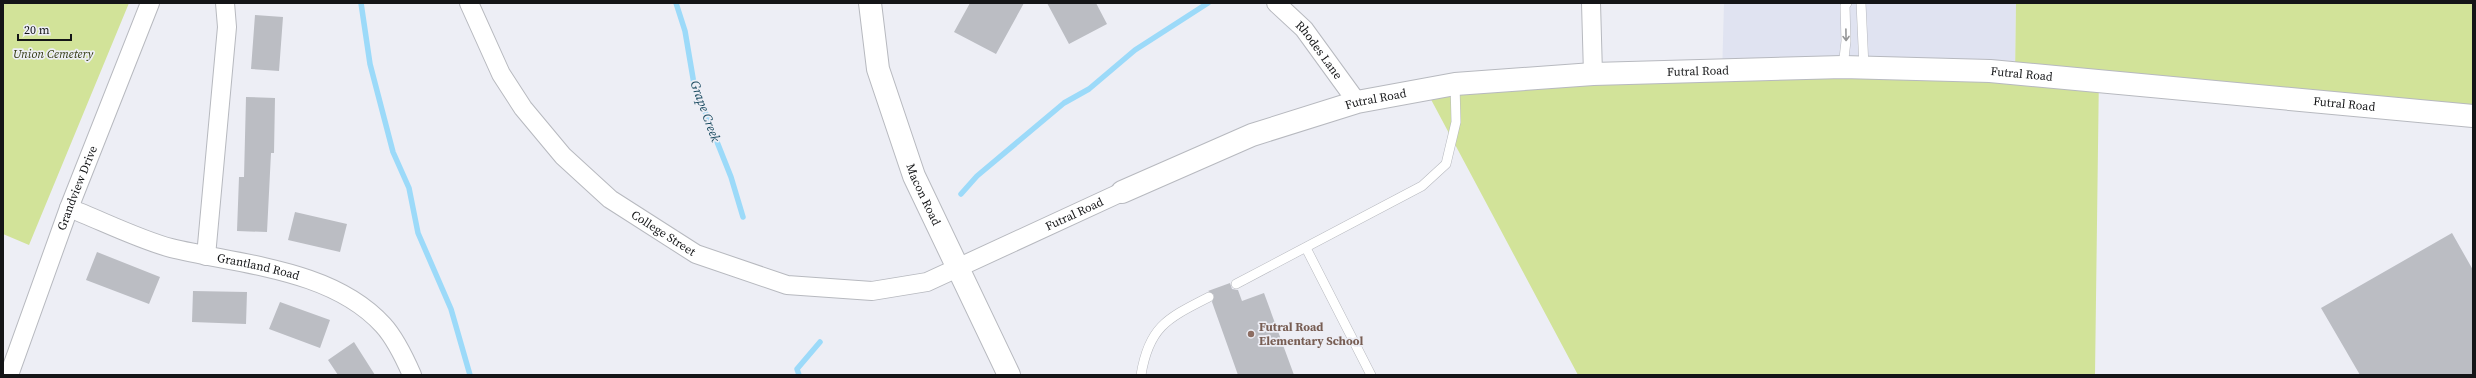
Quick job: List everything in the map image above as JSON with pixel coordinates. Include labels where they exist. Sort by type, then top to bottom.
[{"type":"street","name":"Grandview Drive","points":[[9,375],[69,208],[150,3]]},
{"type":"street","points":[[206,256],[227,27],[225,3]]},
{"type":"street","name":"College Street","points":[[469,3],[501,74],[523,108],[563,156],[610,198],[696,254],[787,285],[832,289],[872,291],[903,287],[927,282],[957,269]]},
{"type":"street","name":"Macon Road","points":[[870,3],[878,68],[914,176],[957,269],[1009,375]]},
{"type":"street","name":"Rhodes Lane","points":[[1276,3],[1304,28],[1357,102]]},
{"type":"street","points":[[1591,3],[1593,74]]},
{"type":"street","name":"Futral Road","points":[[957,269],[1122,192],[1252,135],[1357,102],[1455,84],[1593,74],[1854,67],[2021,73],[2473,116]]},
{"type":"street","name":"Grantland Road","points":[[69,208],[168,247],[308,278],[344,294],[365,308],[384,326],[412,375]]},
{"type":"lane","points":[[1847,3],[1845,6],[1846,41],[1854,67]]},
{"type":"lane","points":[[1854,67],[1861,3]]},
{"type":"lane","points":[[1236,284],[1422,186],[1446,164],[1456,122],[1455,84]]},
{"type":"lane","points":[[1306,248],[1370,375]]},
{"type":"lane","points":[[1141,375],[1151,337],[1172,316],[1210,296]]},
{"type":"shaded area","points":[[1724,3],[2016,3],[2015,76],[1722,77]]},
{"type":"green space","name":"Union Cemetery","points":[[3,3],[129,3],[29,245],[3,234]]},
{"type":"green space","points":[[2016,3],[2473,3],[2473,120],[2099,71],[2095,375],[1578,375],[1427,92],[1460,82],[2015,76]]},
{"type":"building","points":[[970,3],[1024,3],[996,54],[954,32]]},
{"type":"building","points":[[1047,3],[1096,3],[1107,24],[1069,44]]},
{"type":"building","points":[[255,15],[283,17],[279,71],[251,69]]},
{"type":"building","points":[[246,97],[275,98],[274,153],[271,153],[267,232],[237,231],[239,177],[244,177]]},
{"type":"building","points":[[295,212],[347,224],[340,252],[288,240]]},
{"type":"building","points":[[2452,233],[2473,270],[2473,375],[2360,375],[2321,308]]},
{"type":"building","points":[[97,252],[160,277],[149,304],[86,280]]},
{"type":"building","name":"Futral Road Elementary School","points":[[1230,283],[1232,289],[1238,290],[1242,301],[1264,293],[1294,375],[1238,375],[1212,302],[1214,295],[1208,291]]},
{"type":"building","points":[[193,291],[247,292],[246,324],[192,322]]},
{"type":"building","points":[[280,302],[330,320],[320,348],[269,329]]},
{"type":"building","points":[[354,342],[375,375],[338,375],[328,360]]},
{"type":"waterway","points":[[361,3],[370,64],[393,152],[409,188],[418,233],[451,309],[470,375]]},
{"type":"waterway","name":"Grape Creek","points":[[676,3],[685,31],[694,84],[731,177],[743,217]]},
{"type":"waterway","points":[[961,194],[977,176],[1064,103],[1089,89],[1135,50],[1208,3]]},
{"type":"waterway","points":[[799,375],[797,369],[820,342]]},
{"type":"place","name":"Futral Road Elementary School","points":[[1251,334]]}]
